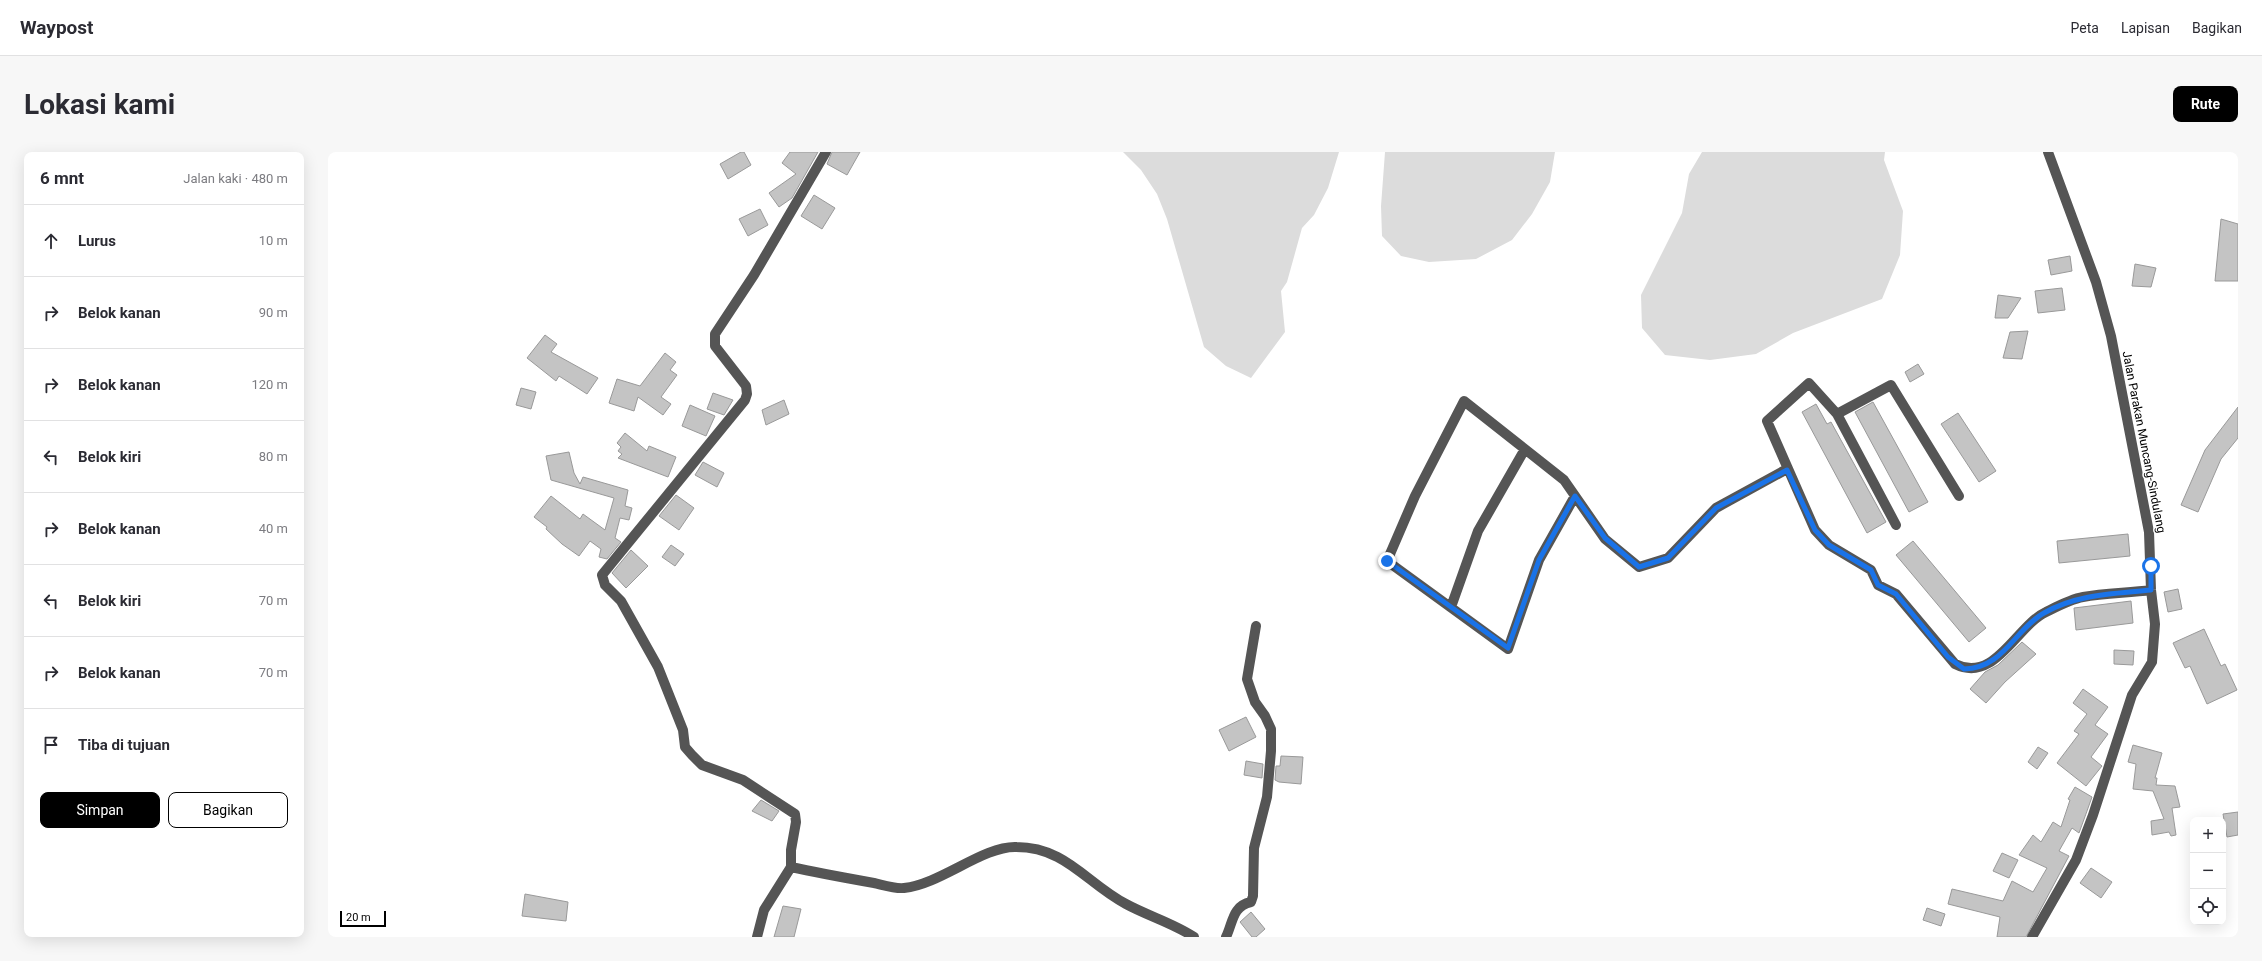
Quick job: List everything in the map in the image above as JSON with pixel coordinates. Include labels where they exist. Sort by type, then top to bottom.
[{"type":"street","points":[[757,937],[764,910],[791,867],[791,850],[796,822],[795,814],[743,780],[702,765],[685,747],[683,730],[658,667],[621,601],[605,584],[602,575],[745,400],[747,394],[746,386],[715,346],[715,334],[754,275],[826,152]]},
{"type":"street","name":"Jalan Parakan Muncang-Sindulang","points":[[2032,937],[2076,860],[2093,815],[2132,695],[2152,662],[2155,624],[2151,590],[2149,532],[2111,336],[2096,282],[2048,152]]},
{"type":"street","points":[[1896,525],[1837,414],[1810,383],[1767,421],[1787,470],[1815,530],[1829,545],[1871,570],[1878,585],[1896,594],[1948,657],[1964,669],[1974,669],[1991,662],[2036,618],[2053,609],[2082,597],[2151,590]]},
{"type":"street","points":[[1837,414],[1891,385],[1959,496]]},
{"type":"street","points":[[1575,496],[1539,560],[1508,648],[1387,561],[1415,496],[1464,401],[1564,480],[1605,538],[1639,567],[1668,558],[1716,508],[1787,470]]},
{"type":"street","points":[[1451,607],[1478,530],[1525,449]]},
{"type":"street","points":[[1226,937],[1234,913],[1246,903],[1251,902],[1253,896],[1254,848],[1267,797],[1270,770],[1271,729],[1265,716],[1255,702],[1247,678],[1256,626]]},
{"type":"street","points":[[791,867],[903,888],[943,876],[1002,848],[1016,847],[1037,849],[1052,853],[1074,866],[1096,884],[1125,904],[1194,937]]},
{"type":"shaded area","points":[[1123,152],[1339,152],[1328,188],[1314,215],[1302,228],[1287,282],[1281,291],[1285,332],[1251,378],[1226,366],[1204,347],[1167,219],[1157,194],[1141,170]]},
{"type":"shaded area","points":[[1385,152],[1555,152],[1550,182],[1532,214],[1512,240],[1476,259],[1429,262],[1401,256],[1382,236],[1381,206]]},
{"type":"shaded area","points":[[1702,152],[1885,152],[1884,160],[1903,211],[1900,255],[1882,299],[1793,333],[1756,354],[1710,360],[1665,355],[1642,328],[1641,295],[1682,213],[1689,174]]},
{"type":"building","points":[[741,152],[744,152],[751,165],[728,179],[720,164]]},
{"type":"building","points":[[790,152],[818,152],[792,198],[779,207],[769,193],[796,174],[782,163]]},
{"type":"building","points":[[832,152],[860,152],[847,175],[827,164]]},
{"type":"building","points":[[814,195],[835,208],[822,229],[801,216]]},
{"type":"building","points":[[760,209],[768,225],[748,236],[739,219]]},
{"type":"building","points":[[2221,219],[2238,224],[2238,281],[2215,281]]},
{"type":"building","points":[[2070,256],[2072,271],[2051,275],[2048,260]]},
{"type":"building","points":[[2135,264],[2156,268],[2151,287],[2132,286]]},
{"type":"building","points":[[2062,288],[2065,310],[2038,313],[2035,291]]},
{"type":"building","points":[[1998,295],[2021,298],[2008,318],[1995,318]]},
{"type":"building","points":[[2028,331],[2022,359],[2003,358],[2010,332]]},
{"type":"building","points":[[545,335],[557,344],[551,352],[598,378],[587,394],[559,376],[556,381],[527,358]]},
{"type":"building","points":[[665,353],[676,362],[670,370],[677,375],[661,397],[671,404],[663,415],[638,397],[634,411],[609,403],[617,379],[640,386]]},
{"type":"building","points":[[1918,364],[1924,374],[1910,382],[1905,372]]},
{"type":"building","points":[[521,388],[536,392],[531,409],[516,405]]},
{"type":"building","points":[[713,393],[733,400],[724,415],[707,409]]},
{"type":"building","points":[[784,400],[789,414],[766,425],[762,410]]},
{"type":"building","points":[[1873,402],[1928,502],[1909,512],[1855,412]]},
{"type":"building","points":[[1816,404],[1827,424],[1831,422],[1886,522],[1867,533],[1802,412]]},
{"type":"building","points":[[690,405],[715,416],[706,436],[682,426]]},
{"type":"building","points":[[2238,407],[2238,438],[2221,459],[2198,512],[2181,505],[2205,450]]},
{"type":"building","points":[[1958,413],[1996,471],[1979,482],[1941,424]]},
{"type":"building","points":[[625,433],[647,451],[649,446],[676,457],[668,477],[618,458],[622,454],[618,451],[621,447],[617,443]]},
{"type":"building","points":[[569,452],[574,473],[580,484],[583,477],[628,490],[625,506],[632,508],[629,520],[620,518],[615,538],[621,542],[607,559],[599,557],[601,549],[590,541],[579,556],[562,544],[546,529],[547,527],[534,517],[551,496],[580,519],[583,514],[605,530],[614,498],[551,480],[546,456]]},
{"type":"building","points":[[703,462],[724,473],[717,487],[695,475]]},
{"type":"building","points":[[676,495],[694,508],[679,530],[659,516]]},
{"type":"building","points":[[2128,534],[2130,556],[2059,563],[2057,541]]},
{"type":"building","points":[[1913,541],[1986,628],[1969,642],[1896,555]]},
{"type":"building","points":[[671,545],[684,554],[675,566],[662,557]]},
{"type":"building","points":[[631,550],[648,566],[626,588],[612,573]]},
{"type":"building","points":[[2178,589],[2182,609],[2168,612],[2164,592]]},
{"type":"building","points":[[2131,601],[2133,623],[2076,630],[2074,608]]},
{"type":"building","points":[[2204,629],[2221,666],[2225,664],[2237,690],[2207,704],[2190,666],[2185,668],[2173,643]]},
{"type":"building","points":[[2022,642],[2036,654],[2005,682],[1986,703],[1970,689],[1985,672],[1998,665]]},
{"type":"building","points":[[2114,650],[2134,651],[2133,665],[2114,664]]},
{"type":"building","points":[[2083,689],[2108,707],[2095,725],[2108,734],[2091,757],[2102,766],[2086,786],[2057,763],[2079,734],[2074,731],[2087,714],[2073,703]]},
{"type":"building","points":[[1246,717],[1256,737],[1229,751],[1219,730]]},
{"type":"building","points":[[2133,745],[2162,753],[2155,778],[2157,778],[2156,785],[2175,786],[2180,807],[2172,808],[2176,835],[2171,836],[2169,832],[2152,835],[2151,821],[2164,819],[2153,791],[2133,789],[2136,764],[2128,762]]},
{"type":"building","points":[[2038,747],[2048,753],[2037,769],[2028,762]]},
{"type":"building","points":[[1281,756],[1303,757],[1301,784],[1279,782],[1275,780],[1276,766],[1280,766]]},
{"type":"building","points":[[1246,761],[1263,764],[1262,778],[1244,775]]},
{"type":"building","points":[[2075,787],[2092,797],[2079,833],[2072,828],[2059,851],[2069,856],[2026,937],[1997,937],[2000,917],[1948,904],[1952,889],[2003,901],[2012,881],[2033,892],[2047,868],[2019,855],[2033,835],[2041,842],[2053,822],[2061,827],[2070,800],[2068,799]]},
{"type":"building","points":[[761,800],[779,811],[772,821],[752,811]]},
{"type":"building","points":[[2238,812],[2238,835],[2227,837],[2226,817],[2224,817],[2223,814]]},
{"type":"building","points":[[2002,853],[2018,860],[2009,878],[1993,871]]},
{"type":"building","points":[[2091,868],[2112,882],[2101,898],[2080,883]]},
{"type":"building","points":[[525,894],[568,902],[566,921],[522,916]]},
{"type":"building","points":[[783,906],[801,909],[794,937],[774,937]]},
{"type":"building","points":[[1927,908],[1945,914],[1941,926],[1923,920]]},
{"type":"building","points":[[1251,912],[1265,929],[1256,937],[1252,937],[1240,922]]},
{"type":"route","points":[[1387,561],[1508,648],[1539,560],[1575,496],[1605,538],[1639,567],[1668,558],[1716,508],[1787,470],[1815,530],[1829,545],[1871,570],[1878,585],[1896,594],[1948,657],[1955,664],[1964,669],[1974,669],[1985,666],[1996,658],[2036,618],[2053,609],[2082,597],[2151,590],[2151,566]]}]
